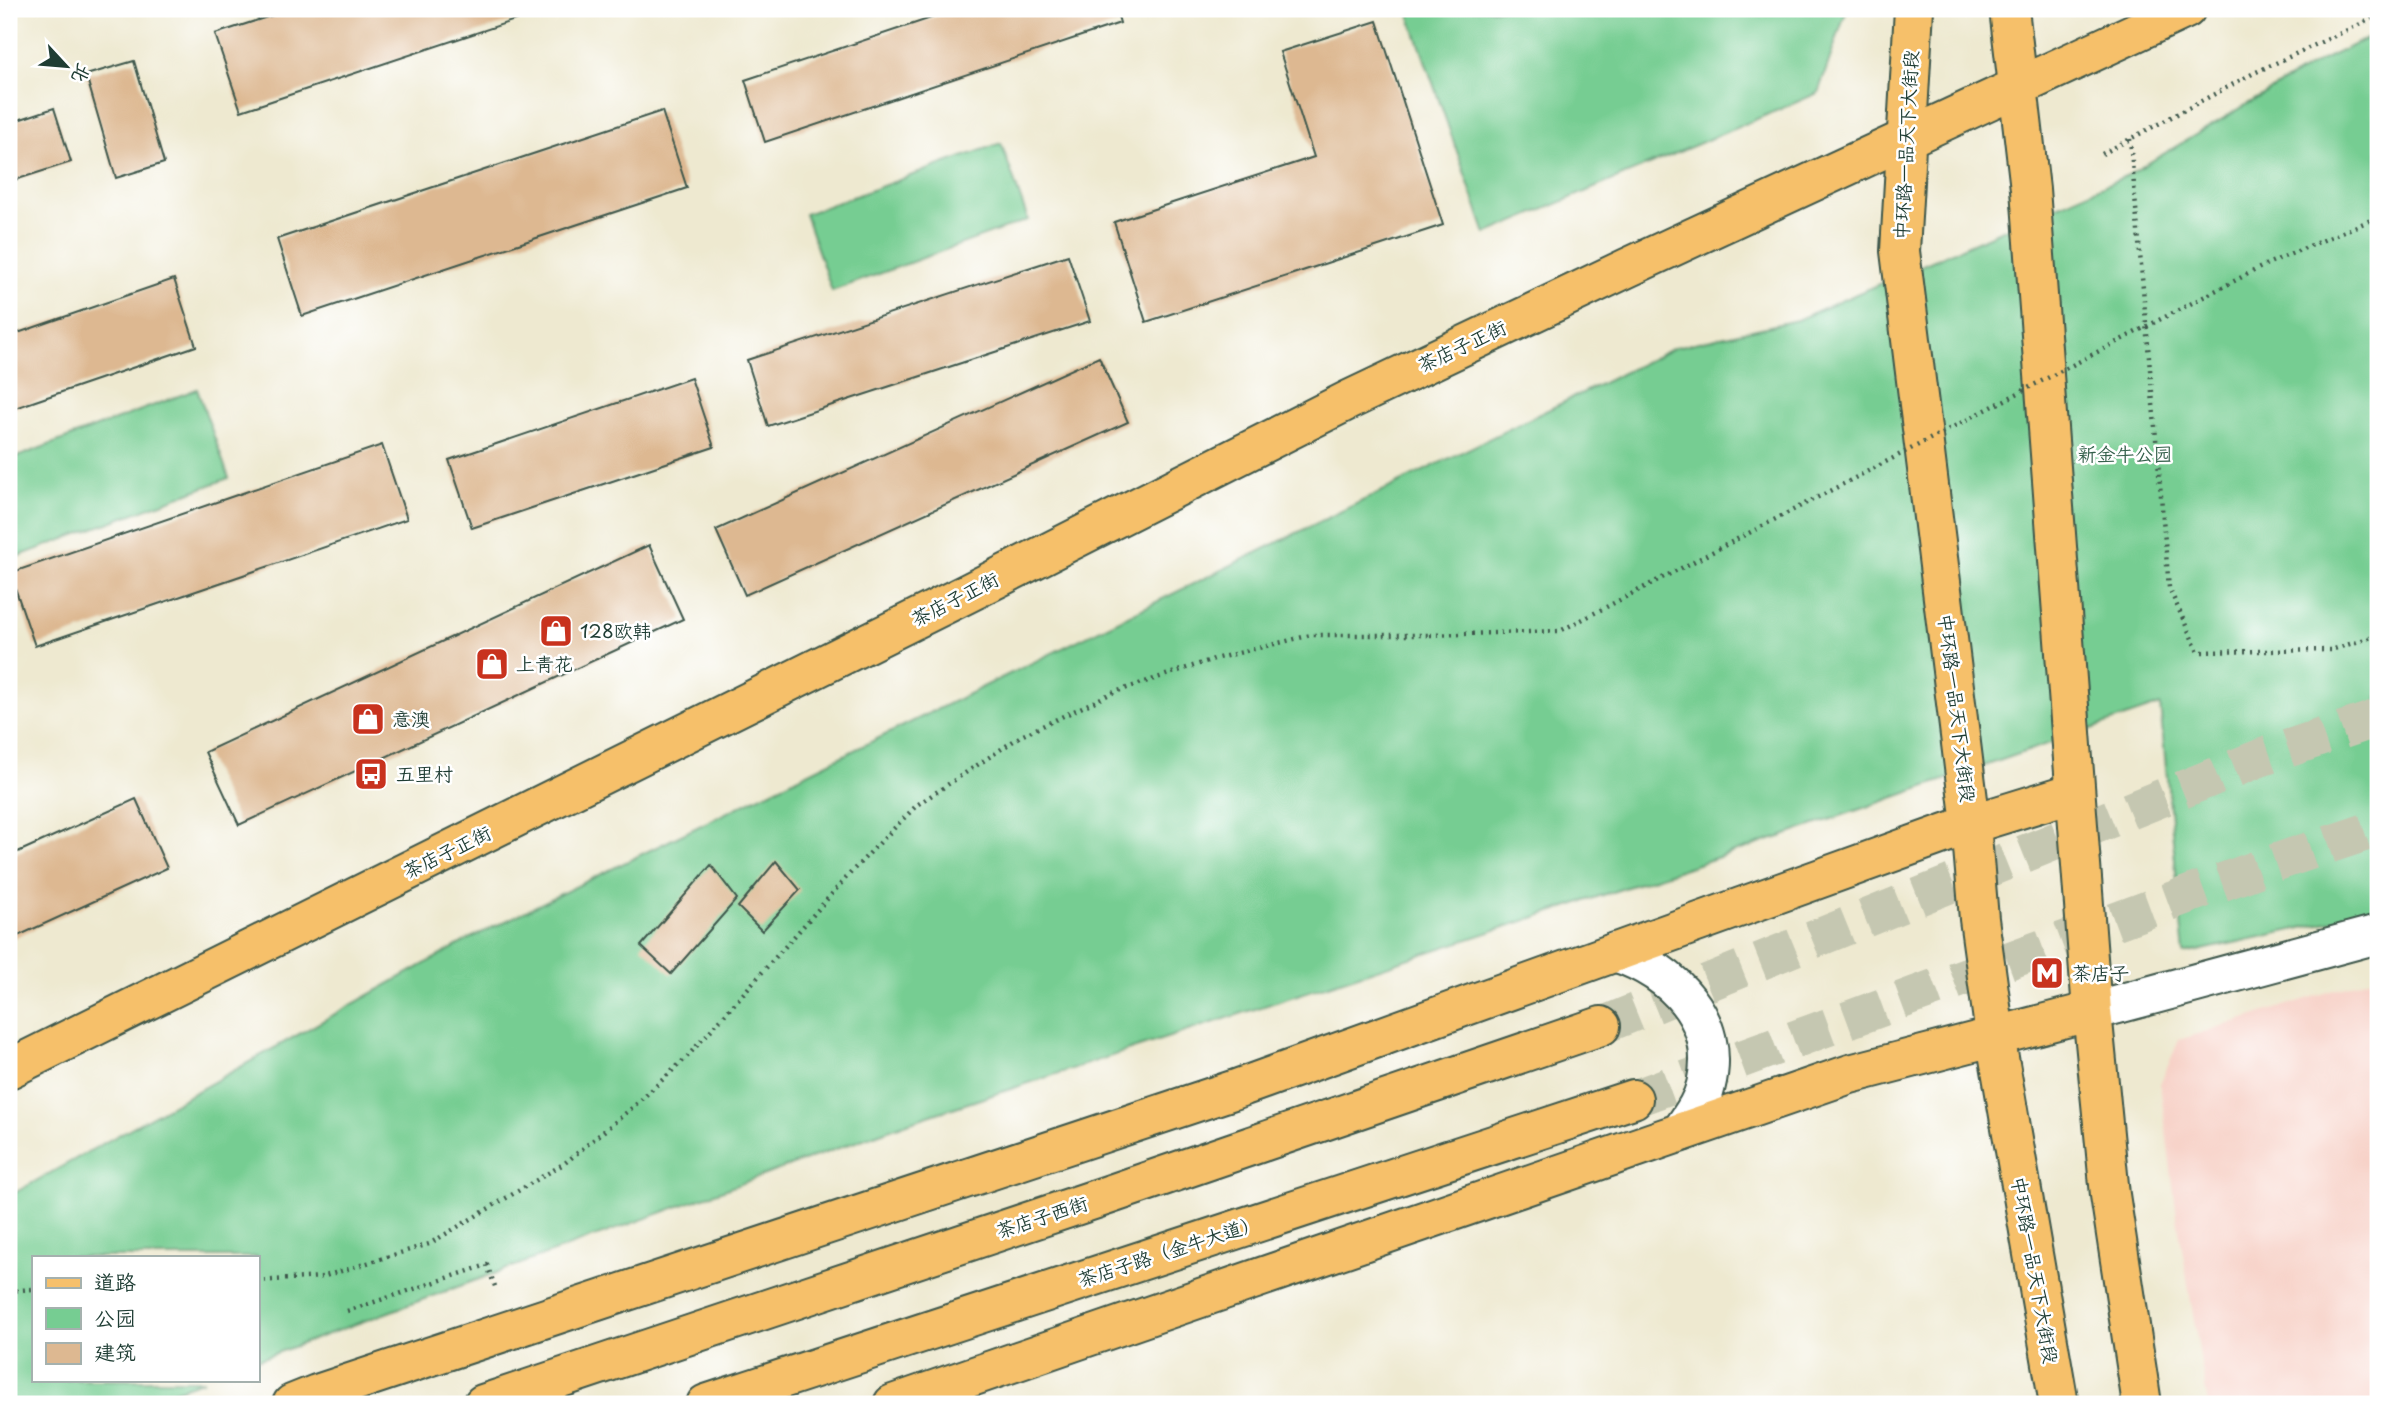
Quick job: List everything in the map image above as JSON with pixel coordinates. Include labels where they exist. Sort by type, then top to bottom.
[{"type":"main road","name":"中环路一品天下大街段","points":[[1914,9],[1900,251],[1971,824],[1979,919],[1995,1035],[2059,1404]]},
{"type":"main road","points":[[2009,9],[2030,189],[2092,1011],[2110,1195],[2142,1404]]},
{"type":"main road","points":[[2017,87],[2186,9]]},
{"type":"main road","name":"茶店子正街","points":[[9,1069],[952,601],[1349,400],[2017,87]]},
{"type":"main road","points":[[292,1404],[1236,1089],[1971,824],[2075,792]]},
{"type":"main road","points":[[893,1404],[1850,1074],[2092,1011]]},
{"type":"main road","name":"茶店子西街","points":[[483,1404],[1108,1195],[1601,1026]]},
{"type":"main road","name":"茶店子路（金牛大道）","points":[[706,1404],[1633,1099]]},
{"type":"street","points":[[2092,1011],[2378,934]]},
{"type":"street","points":[[1615,952],[1638,960],[1677,987],[1692,1005],[1704,1031],[1708,1057],[1707,1084],[1698,1108],[1681,1132]]},
{"type":"path","points":[[2102,154],[2254,73],[2378,16]]},
{"type":"path","points":[[2130,139],[2169,588],[2198,652],[2331,650],[2378,635]]},
{"type":"path","points":[[259,1282],[322,1277],[429,1244],[565,1163],[632,1108],[686,1058],[845,879],[917,805],[1021,736],[1112,692],[1238,653],[1311,635],[1560,631],[2267,264],[2378,217]]},
{"type":"path","points":[[347,1311],[487,1265],[496,1289]]},
{"type":"path","points":[[9,1291],[32,1290]]},
{"type":"shaded area","points":[[2378,976],[2378,1404],[2208,1404],[2178,1224],[2160,1084],[2179,1040]]},
{"type":"green space","points":[[1407,9],[1847,9],[1818,93],[1486,234]]},
{"type":"green space","name":"新金牛公园","points":[[2378,33],[2378,911],[2184,954],[2160,705],[1780,837],[910,1122],[259,1359],[259,1256],[32,1256],[32,1382],[198,1382],[137,1404],[9,1404],[9,1196],[473,937],[1676,347],[1797,320],[2128,175],[2318,62]]},
{"type":"green space","points":[[1001,143],[1028,220],[832,291],[805,214]]},
{"type":"green space","points":[[197,389],[229,478],[11,559],[9,460]]},
{"type":"building","points":[[292,9],[548,9],[241,111],[215,34]]},
{"type":"building","points":[[958,9],[1116,9],[1120,23],[765,142],[745,80]]},
{"type":"building","points":[[1377,21],[1443,225],[1146,322],[1114,222],[1314,157],[1280,52]]},
{"type":"building","points":[[134,61],[164,163],[116,178],[86,75]]},
{"type":"building","points":[[54,108],[71,162],[9,182],[9,123]]},
{"type":"building","points":[[662,111],[687,188],[302,316],[277,239]]},
{"type":"building","points":[[1068,255],[1090,321],[768,426],[747,360]]},
{"type":"building","points":[[174,279],[196,346],[9,410],[9,336]]},
{"type":"building","points":[[1099,357],[1128,422],[745,595],[716,530]]},
{"type":"building","points":[[691,378],[714,447],[472,528],[449,460]]},
{"type":"building","points":[[382,445],[407,519],[35,646],[10,573]]},
{"type":"building","points":[[649,545],[683,619],[239,825],[205,752]]},
{"type":"building","points":[[136,799],[167,868],[9,940],[9,856]]},
{"type":"building","points":[[776,861],[800,890],[762,931],[738,907]]},
{"type":"building","points":[[711,865],[737,899],[671,974],[641,946]]},
{"type":"tunnel","points":[[1601,1026],[2260,758],[2378,718]]},
{"type":"tunnel","points":[[1633,1099],[2274,863],[2378,828]]},
{"type":"place","name":"128欧韩","points":[[556,631]]},
{"type":"place","name":"上青花","points":[[492,664]]},
{"type":"place","name":"意澳","points":[[368,719]]},
{"type":"place","name":"五里村","points":[[371,774]]},
{"type":"place","name":"茶店子","points":[[2047,973]]}]
